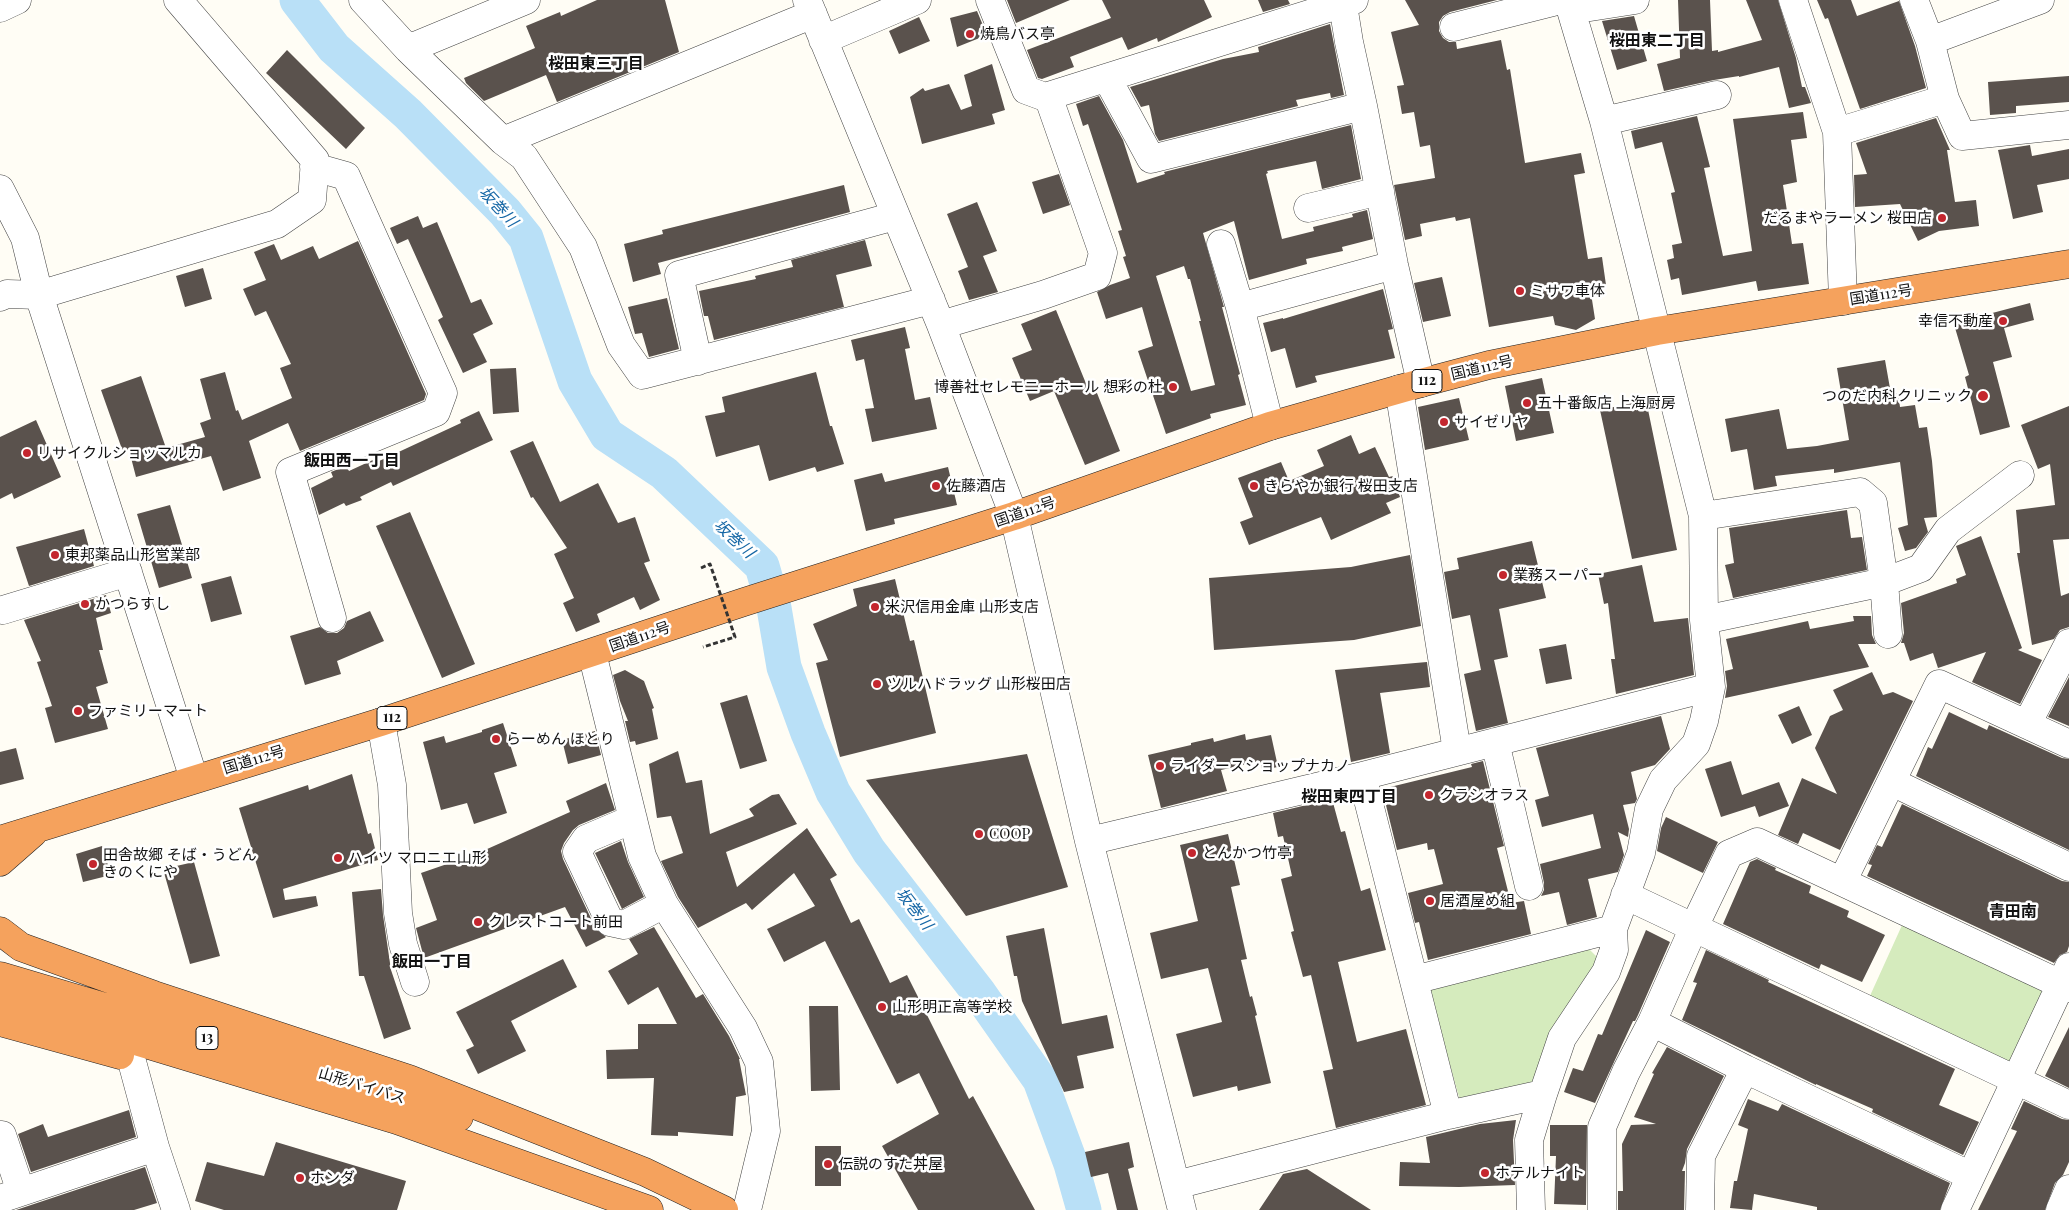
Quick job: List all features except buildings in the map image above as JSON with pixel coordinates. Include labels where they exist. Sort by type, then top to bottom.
[{"type":"highway","name":"国道112号","points":[[0,840],[381,722],[744,602],[1014,516],[1270,426],[1410,386],[1489,365],[1657,331],[2069,264]]},
{"type":"highway","points":[[0,862],[38,829]]},
{"type":"highway","points":[[7,941],[154,995],[408,1078],[645,1172],[724,1210]]},
{"type":"highway","name":"山形バイパス","points":[[0,976],[155,1022],[405,1111],[649,1210]]},
{"type":"highway","name":"山形バイパス","points":[[0,999],[132,1040],[405,1111],[658,1186],[720,1210]]},
{"type":"highway","points":[[0,1022],[392,1132],[493,1167],[639,1210]]},
{"type":"street","points":[[0,8],[17,0]]},
{"type":"street","points":[[0,297],[7,294],[39,295],[277,224],[312,200],[315,160],[178,0]]},
{"type":"street","points":[[363,0],[408,49],[524,158],[583,247],[621,345],[642,375],[931,300]]},
{"type":"street","points":[[408,49],[526,0]]},
{"type":"street","points":[[824,40],[917,0]]},
{"type":"street","points":[[990,0],[1026,90],[1045,97],[1349,2],[1348,42],[1363,106],[1394,265],[1457,751]]},
{"type":"street","points":[[1454,27],[1566,3],[1635,0]]},
{"type":"street","points":[[1793,0],[1837,132],[1843,302]]},
{"type":"street","points":[[1914,0],[1930,41],[1946,99],[1962,136],[2069,125]]},
{"type":"street","points":[[1930,41],[2034,1]]},
{"type":"street","points":[[1531,1210],[1529,1140],[1562,1038],[1606,972],[1614,950],[1614,929],[1624,895],[1641,853],[1649,810],[1663,780],[1696,744],[1704,721],[1711,687],[1704,620],[1703,516],[1604,120],[1566,3]]},
{"type":"street","points":[[504,141],[810,7],[931,300],[1014,516],[1089,840],[1179,1197],[1448,1115],[1543,1094]]},
{"type":"street","points":[[1107,78],[1151,159],[1363,106]]},
{"type":"street","points":[[1604,120],[1718,95]]},
{"type":"street","points":[[941,325],[1043,296],[1097,276],[1103,253],[1048,96]]},
{"type":"street","points":[[1837,132],[1946,99]]},
{"type":"street","points":[[314,168],[346,176],[443,393],[436,412],[290,472],[332,618]]},
{"type":"street","points":[[0,190],[25,238],[39,295],[194,779]]},
{"type":"street","points":[[1308,208],[1380,191]]},
{"type":"street","points":[[698,361],[679,275],[895,216]]},
{"type":"street","points":[[1221,244],[1240,307],[1270,426]]},
{"type":"street","points":[[1240,307],[1394,265]]},
{"type":"street","points":[[1704,620],[1884,582],[1921,568],[1948,530],[2020,475]]},
{"type":"street","points":[[1703,516],[1860,492],[1873,503],[1884,582],[1888,634]]},
{"type":"street","points":[[1,603],[128,572]]},
{"type":"street","points":[[2027,724],[2069,643]]},
{"type":"street","points":[[592,653],[642,856],[664,904],[743,1028],[759,1062],[766,1131],[747,1210]]},
{"type":"street","points":[[1842,882],[1939,684],[2069,744]]},
{"type":"street","points":[[1089,840],[1362,776],[1711,687]]},
{"type":"street","points":[[381,722],[392,785],[398,913],[403,944],[415,982]]},
{"type":"street","points":[[1495,742],[1529,886]]},
{"type":"street","points":[[1362,776],[1448,1115]]},
{"type":"street","points":[[1892,782],[2069,867]]},
{"type":"street","points":[[632,819],[586,839],[577,852],[610,922],[624,925],[664,904]]},
{"type":"street","points":[[1602,1210],[1602,1127],[1729,854],[1758,842],[1842,882],[2066,980],[2015,1080],[1955,1210]]},
{"type":"street","points":[[1624,895],[2069,1105]]},
{"type":"street","points":[[1414,980],[1614,929]]},
{"type":"street","points":[[1652,1022],[1744,1069],[1971,1176]]},
{"type":"street","points":[[131,1058],[155,1147],[176,1210]]},
{"type":"street","points":[[1700,1210],[1701,1156],[1744,1069]]},
{"type":"street","points":[[2,1135],[11,1195],[155,1147]]},
{"type":"street","points":[[2060,1210],[2069,1189]]},
{"type":"path","points":[[701,568],[710,564],[735,637],[703,647]]},
{"type":"green space","points":[[1903,923],[2046,989],[2010,1065],[1869,998]]},
{"type":"green space","points":[[1589,949],[1598,958],[1535,1086],[1461,1104],[1428,987]]},
{"type":"waterway","name":"坂巻川","points":[[297,0],[334,48],[408,114],[505,212],[526,238],[575,381],[607,435],[664,473],[762,566],[774,608],[784,667],[808,733],[833,792],[869,851],[979,993],[1040,1080],[1071,1164],[1084,1210]]},
{"type":"place","name":"焼鳥バス亭","points":[[970,34]]},
{"type":"place","name":"だるまやラーメン 桜田店","points":[[1942,218]]},
{"type":"place","name":"ミサワ車体","points":[[1520,291]]},
{"type":"place","name":"幸信不動産","points":[[2003,321]]},
{"type":"place","name":"博善社セレモニーホール 想彩の杜","points":[[1173,387]]},
{"type":"place","name":"つのだ内科クリニック","points":[[1983,396]]},
{"type":"place","name":"五十番飯店 上海厨房","points":[[1527,403]]},
{"type":"place","name":"サイゼリヤ","points":[[1444,422]]},
{"type":"place","name":"リサイクルショッマルカ","points":[[27,453]]},
{"type":"place","name":"佐藤酒店","points":[[936,486]]},
{"type":"place","name":"きらやか銀行 桜田支店","points":[[1254,486]]},
{"type":"place","name":"東邦薬品山形営業部","points":[[55,555]]},
{"type":"place","name":"業務スーパー","points":[[1503,575]]},
{"type":"place","name":"かつらすし","points":[[85,604]]},
{"type":"place","name":"米沢信用金庫 山形支店","points":[[875,607]]},
{"type":"place","name":"ツルハドラッグ 山形桜田店","points":[[877,684]]},
{"type":"place","name":"ファミリーマート","points":[[78,711]]},
{"type":"place","name":"らーめん ほとり","points":[[496,739]]},
{"type":"place","name":"ライダースショップナカノ","points":[[1160,766]]},
{"type":"place","name":"クラシオラス","points":[[1429,795]]},
{"type":"place","name":"COOP","points":[[979,834]]},
{"type":"place","name":"とんかつ竹亭","points":[[1192,853]]},
{"type":"place","name":"ハイツ マロニエ山形","points":[[338,858]]},
{"type":"place","name":"田舎故郷 そば・うどん きのくにや","points":[[93,864]]},
{"type":"place","name":"居酒屋め組","points":[[1430,901]]},
{"type":"place","name":"クレストコート前田","points":[[478,922]]},
{"type":"place","name":"山形明正高等学校","points":[[882,1007]]},
{"type":"place","name":"伝説のすた丼屋","points":[[828,1164]]},
{"type":"place","name":"ホテルナイト","points":[[1485,1173]]},
{"type":"place","name":"ホンダ","points":[[300,1178]]},
{"type":"district","name":"桜田東二丁目","points":[[1657,41]]},
{"type":"district","name":"桜田東三丁目","points":[[596,64]]},
{"type":"district","name":"飯田西一丁目","points":[[352,461]]},
{"type":"district","name":"桜田東四丁目","points":[[1349,797]]},
{"type":"district","name":"青田南","points":[[2013,912]]},
{"type":"district","name":"飯田一丁目","points":[[432,962]]}]
